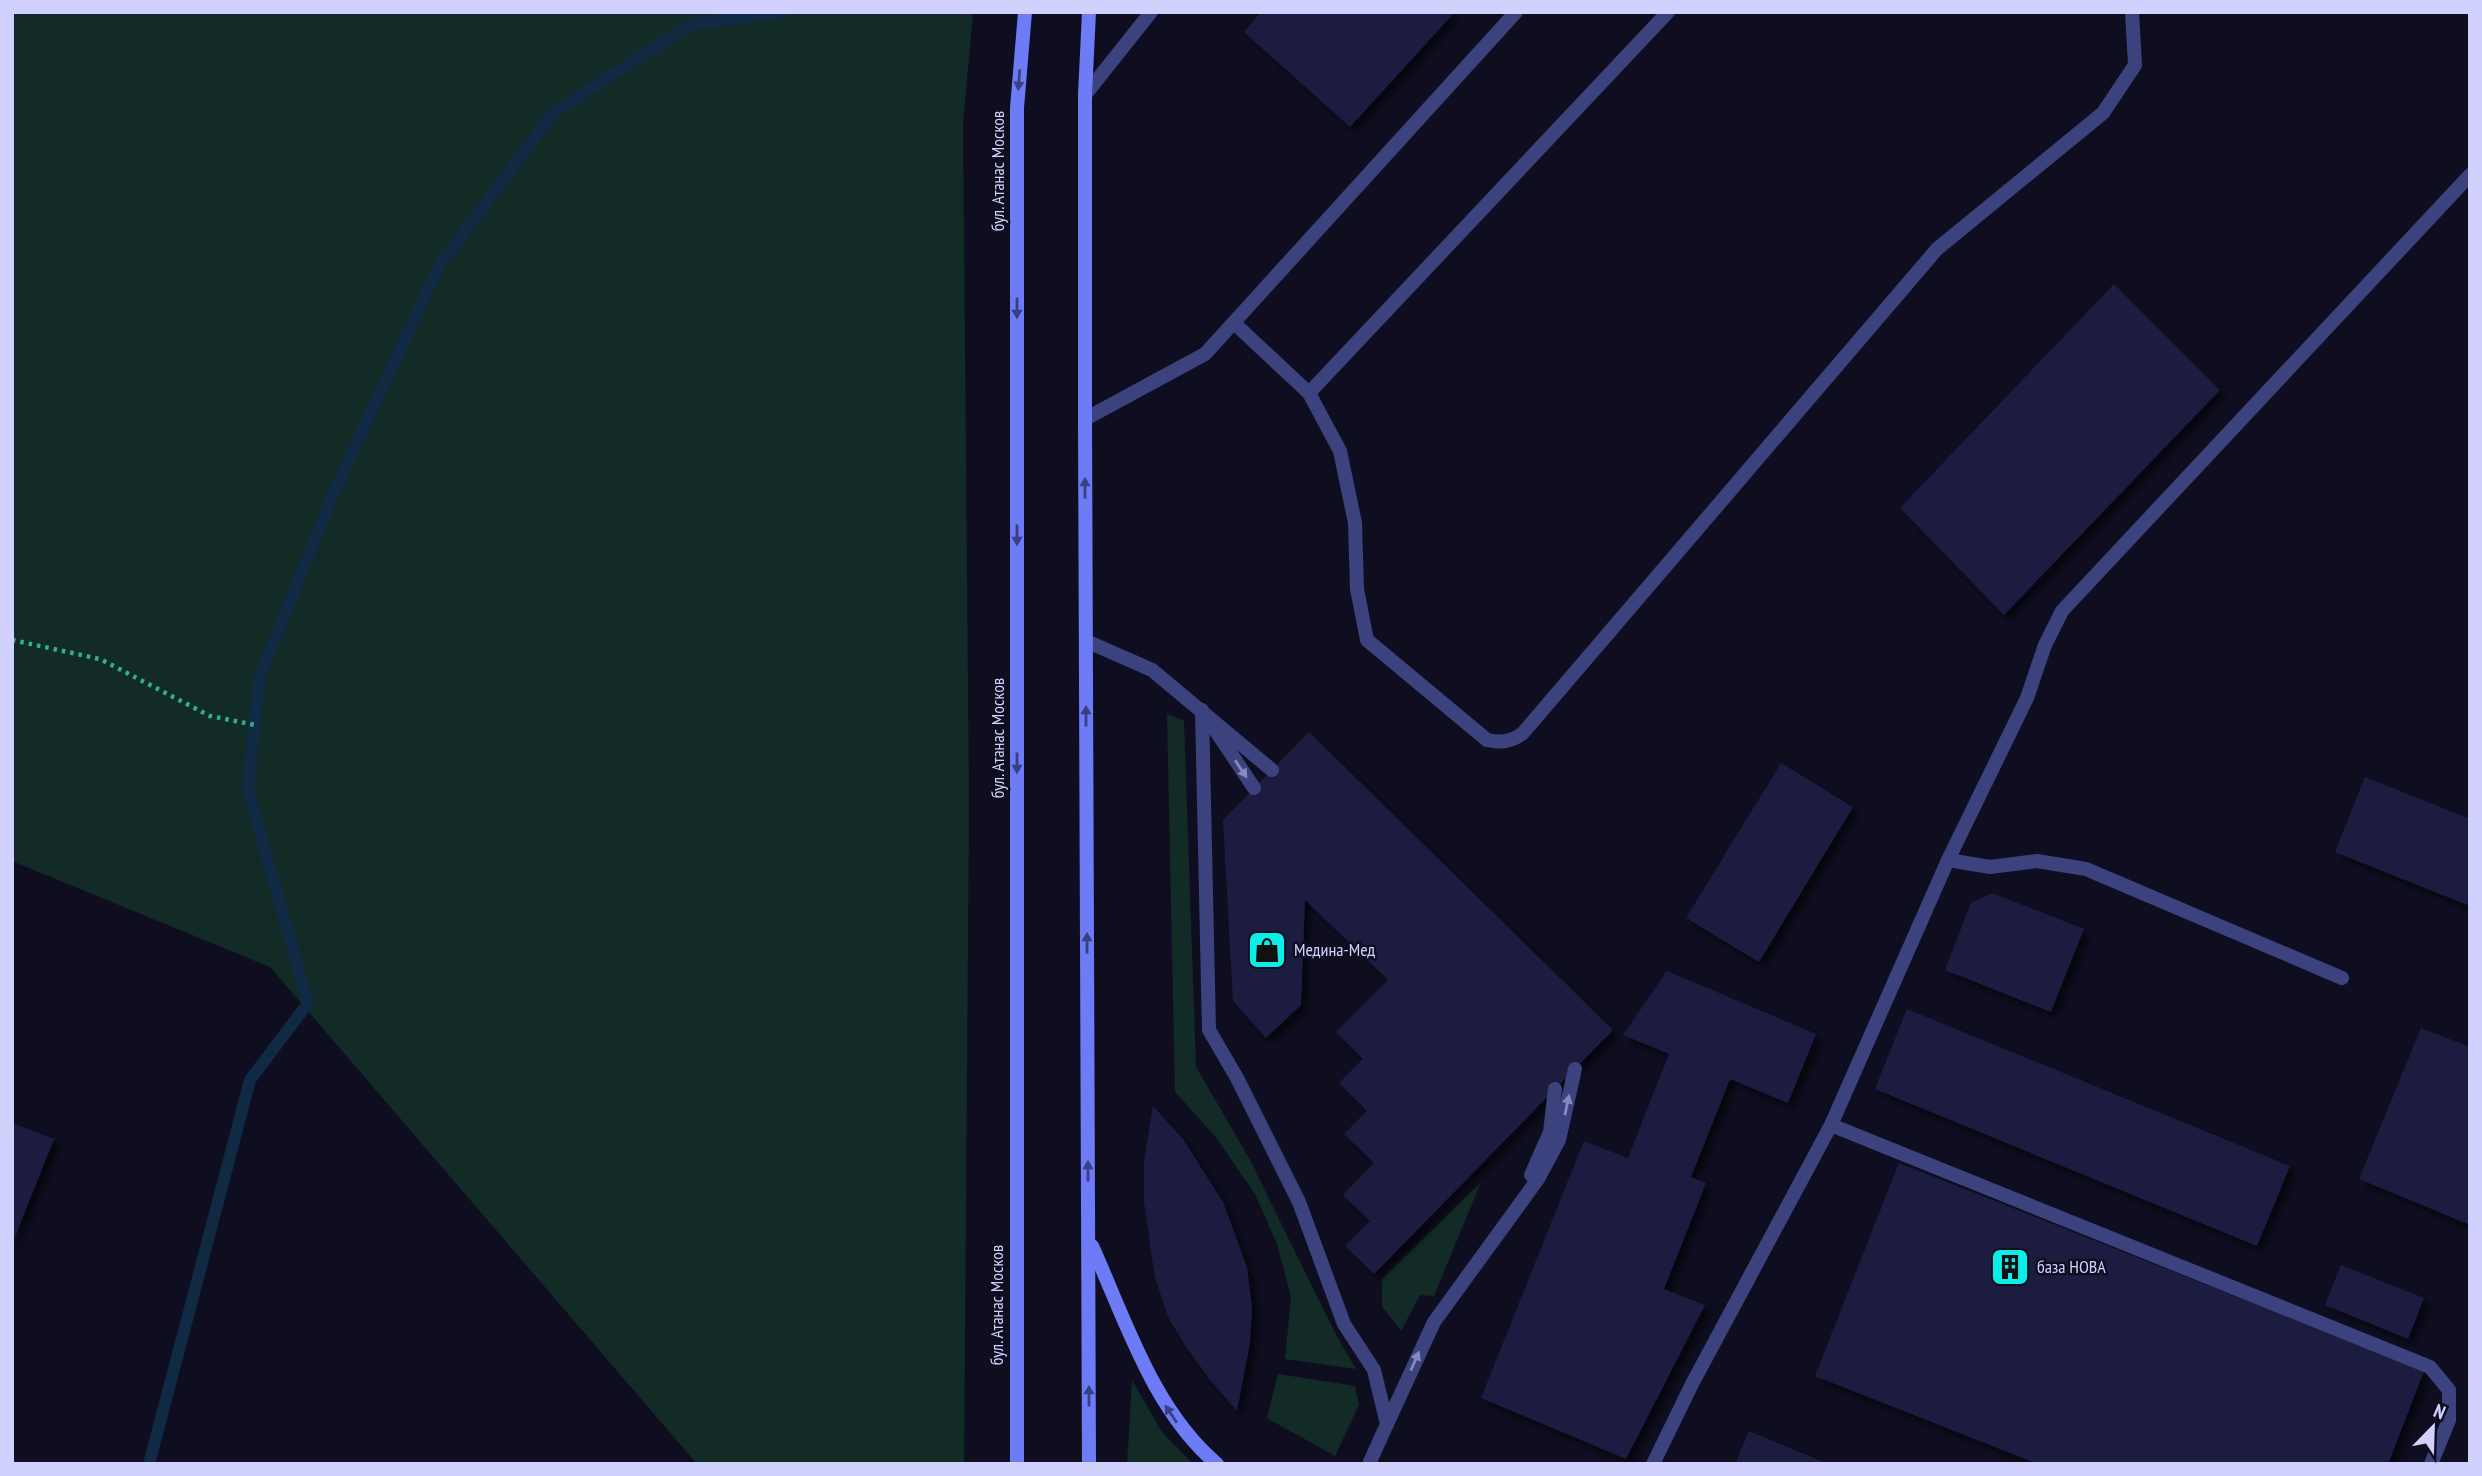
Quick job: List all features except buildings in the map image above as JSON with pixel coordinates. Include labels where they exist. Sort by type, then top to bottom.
[{"type":"main road","name":"бул. Атанас Москов","points":[[1017,1464],[1017,108],[1025,12]]},
{"type":"main road","points":[[1088,12],[1085,94],[1085,419],[1089,1464]]},
{"type":"main road","points":[[1088,1239],[1160,1397],[1179,1426],[1217,1464]]},
{"type":"lane","points":[[1085,94],[1151,12]]},
{"type":"lane","points":[[1085,419],[1205,354],[1517,12]]},
{"type":"lane","points":[[1309,393],[1668,12]]},
{"type":"lane","points":[[1234,323],[1309,393],[1340,451],[1355,523],[1357,589],[1367,640],[1487,740],[1506,742],[1515,739],[1532,723],[1937,249],[2104,113],[2135,65],[2132,12]]},
{"type":"lane","points":[[1653,1464],[1692,1384],[1831,1125],[1948,860],[2027,698],[2045,645],[2062,611],[2470,175]]},
{"type":"lane","points":[[1086,641],[1152,670],[1272,770]]},
{"type":"lane","points":[[1202,710],[1254,788]]},
{"type":"lane","points":[[1202,710],[1209,1030],[1237,1078],[1299,1202],[1344,1324],[1374,1370],[1387,1424]]},
{"type":"lane","points":[[1948,860],[1990,867],[2037,861],[2086,869],[2342,978]]},
{"type":"lane","points":[[1369,1464],[1434,1322],[1475,1262],[1538,1180],[1559,1140],[1575,1069]]},
{"type":"lane","points":[[1506,1224],[1550,1132],[1555,1089]]},
{"type":"lane","points":[[1831,1125],[2430,1367],[2449,1390],[2449,1420],[2431,1464]]},
{"type":"path","points":[[12,640],[100,659],[210,716],[255,725]]},
{"type":"green space","points":[[12,12],[973,12],[963,123],[969,806],[964,1464],[697,1464],[270,967],[12,861]]},
{"type":"green space","points":[[1167,714],[1184,721],[1196,1067],[1249,1158],[1335,1333],[1356,1369],[1285,1359],[1291,1297],[1277,1244],[1255,1194],[1215,1136],[1175,1092]]},
{"type":"green space","points":[[1481,1182],[1434,1296],[1420,1295],[1401,1331],[1382,1306],[1382,1279]]},
{"type":"green space","points":[[1278,1374],[1355,1386],[1359,1405],[1335,1456],[1267,1418]]},
{"type":"green space","points":[[1132,1380],[1162,1432],[1193,1464],[1127,1464]]},
{"type":"waterway","points":[[149,1464],[250,1080],[308,1003],[248,790],[259,679],[336,487],[439,266],[553,113],[691,24],[784,12]]},
{"type":"place","name":"Медина-Мед","points":[[1267,950]]},
{"type":"place","name":"база НОВА","points":[[2010,1267]]}]
